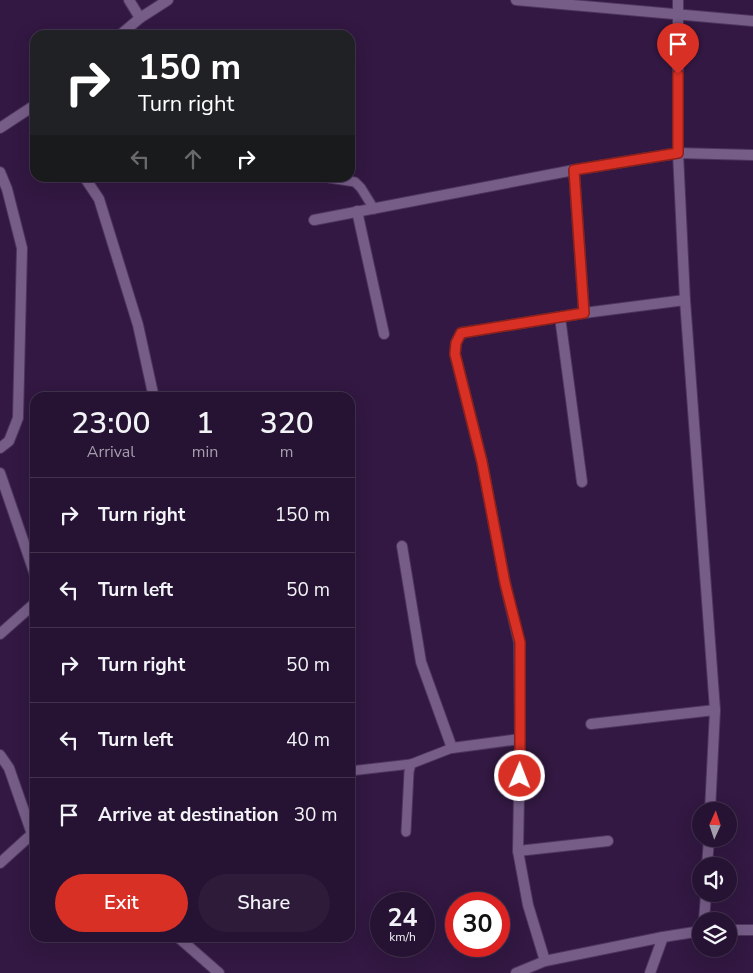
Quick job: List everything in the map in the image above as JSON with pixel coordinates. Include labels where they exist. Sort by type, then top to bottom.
[{"type":"street","points":[[130,0],[140,18]]},
{"type":"street","points":[[126,30],[140,18],[168,0]]},
{"type":"street","points":[[516,0],[753,21]]},
{"type":"street","points":[[678,0],[678,153],[686,300],[716,710],[711,802]]},
{"type":"street","points":[[0,128],[30,108]]},
{"type":"street","points":[[314,220],[574,170],[678,153],[753,155]]},
{"type":"street","points":[[574,170],[584,313]]},
{"type":"street","points":[[0,172],[7,189],[22,248],[18,418],[9,441],[0,448]]},
{"type":"street","points":[[87,182],[98,200],[127,289],[138,325],[153,392]]},
{"type":"street","points":[[357,212],[384,334]]},
{"type":"street","points":[[545,962],[528,905],[518,851],[520,642],[505,583],[482,462],[455,354],[456,343],[461,333],[584,313],[686,300]]},
{"type":"street","points":[[560,317],[582,482]]},
{"type":"street","points":[[0,474],[30,561]]},
{"type":"street","points":[[402,546],[421,662],[452,748],[520,739]]},
{"type":"street","points":[[0,634],[30,607]]},
{"type":"street","points":[[591,724],[716,710]]},
{"type":"street","points":[[0,755],[10,768],[30,824]]},
{"type":"street","points":[[0,862],[30,838]]},
{"type":"street","points":[[518,851],[608,841]]},
{"type":"street","points":[[737,930],[753,930]]},
{"type":"street","points":[[516,973],[545,962],[692,932]]},
{"type":"street","points":[[650,973],[663,937]]},
{"type":"street","points":[[184,942],[219,973]]},
{"type":"lane","points":[[355,182],[374,208]]},
{"type":"lane","points":[[355,770],[411,764],[452,748]]},
{"type":"lane","points":[[406,832],[411,764]]},
{"type":"route","points":[[520,776],[520,642],[505,583],[482,462],[455,354],[456,343],[461,333],[584,313],[574,170],[678,153],[678,74]]}]
